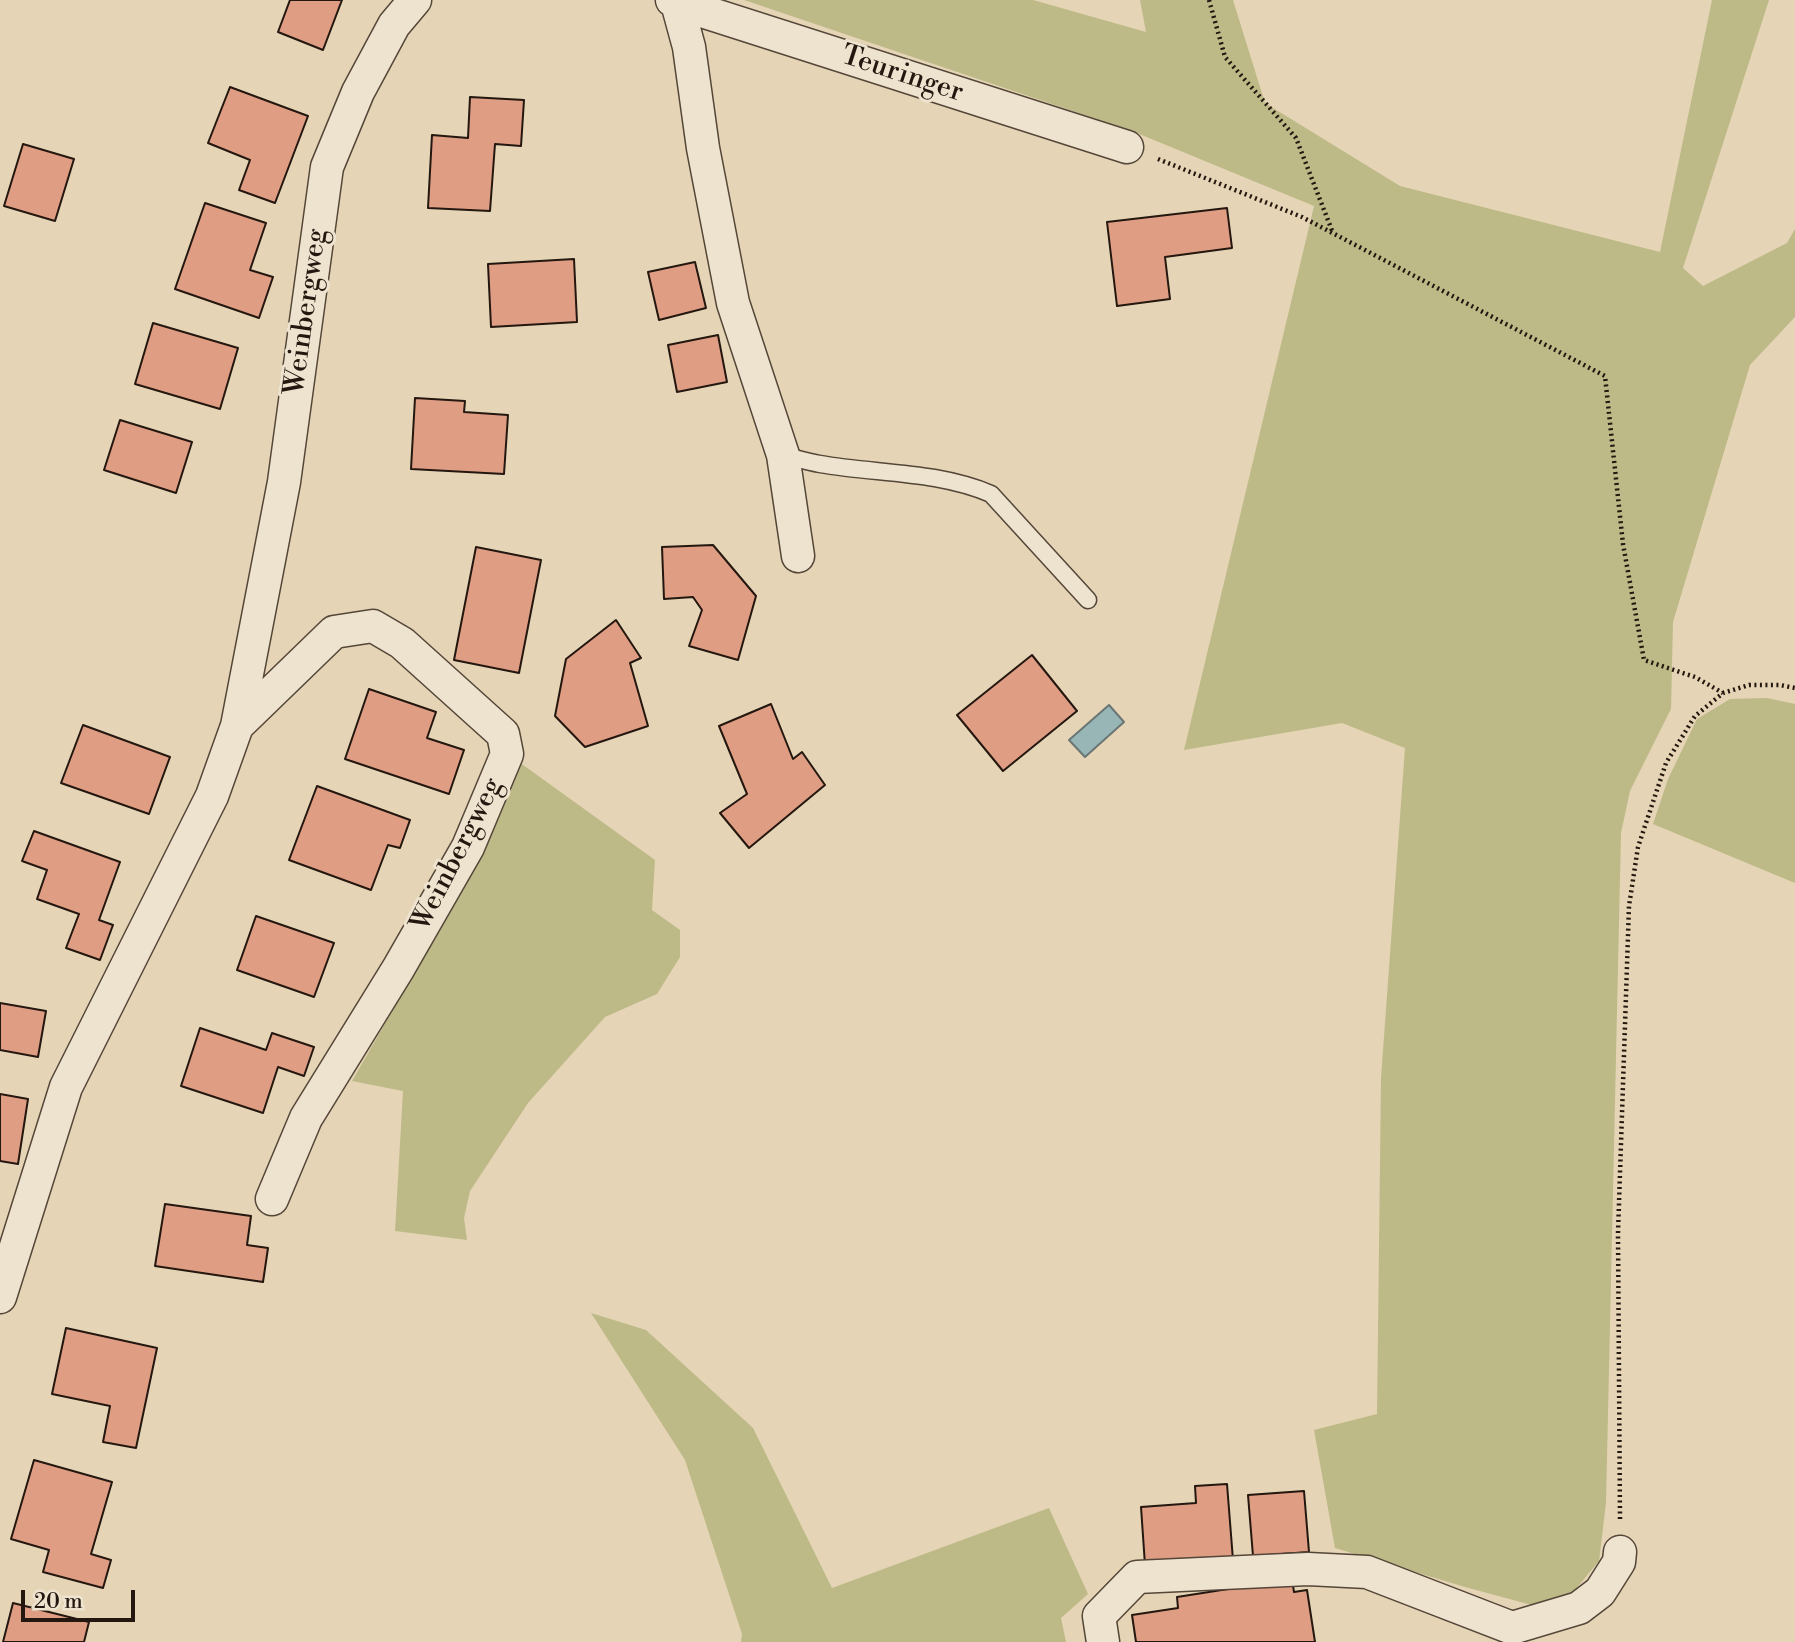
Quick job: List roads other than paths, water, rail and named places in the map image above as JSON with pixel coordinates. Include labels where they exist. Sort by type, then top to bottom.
[{"type":"street","name":"Weinbergweg","points":[[0,1297],[66,1087],[212,796],[237,726],[284,482],[327,167],[358,92],[394,25],[415,0]]},
{"type":"street","name":"Teuringer","points":[[674,1],[1127,147]]},
{"type":"street","points":[[674,1],[689,47],[703,148],[733,303],[783,455],[798,556]]},
{"type":"street","name":"Weinbergweg","points":[[237,726],[334,632],[373,626],[402,643],[503,734],[508,754],[468,847],[398,969],[306,1118],[272,1199]]},
{"type":"street","points":[[1103,1642],[1099,1616],[1137,1577],[1308,1569],[1367,1572],[1512,1628],[1579,1608],[1600,1592],[1619,1562],[1620,1552]]},
{"type":"lane","points":[[783,455],[818,464],[933,477],[970,485],[991,494],[1088,600]]},
{"type":"water","points":[[1109,705],[1124,722],[1085,757],[1069,740]]}]
